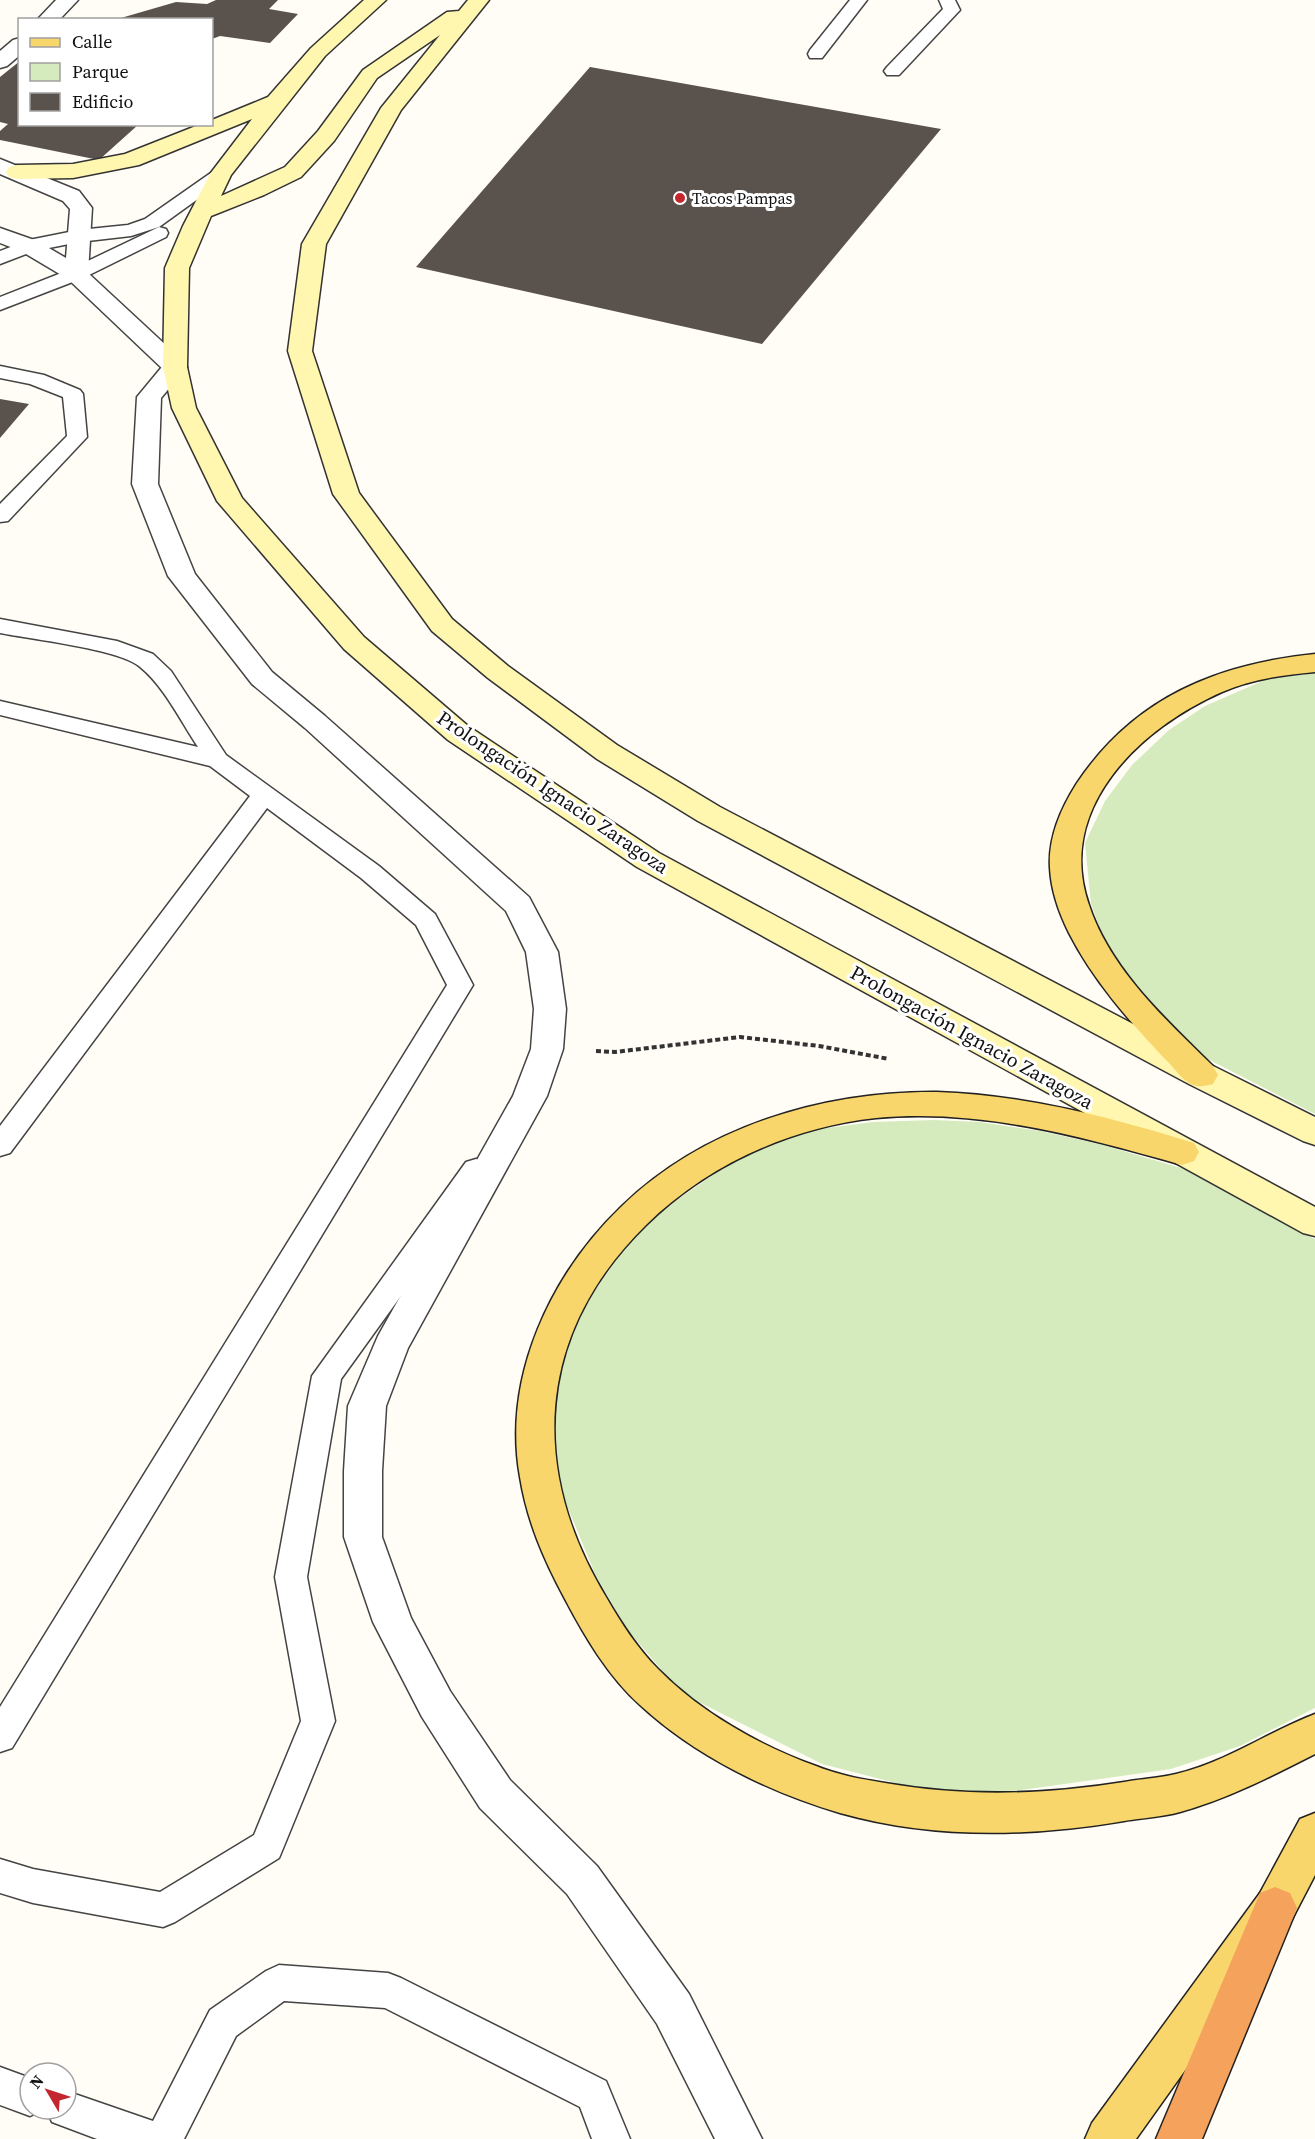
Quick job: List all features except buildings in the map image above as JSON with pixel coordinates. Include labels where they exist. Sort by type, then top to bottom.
[{"type":"highway","points":[[1179,2139],[1275,1908]]},
{"type":"main road","name":"Prolongación Ignacio Zaragoza","points":[[376,0],[318,52],[221,174],[194,226],[177,268],[175,367],[184,408],[230,501],[354,643],[458,733],[648,860],[1315,1223]]},
{"type":"main road","points":[[203,211],[256,190],[293,172],[326,136],[370,74],[417,40],[478,1]]},
{"type":"main road","points":[[478,1],[392,108],[314,244],[300,351],[346,494],[442,625],[498,672],[607,752],[709,814],[1200,1075],[1315,1132]]},
{"type":"main road","points":[[9,169],[73,171],[131,160],[276,102]]},
{"type":"main road","points":[[1200,1075],[1153,1025],[1097,952],[1079,919],[1066,879],[1065,846],[1077,809],[1092,782],[1116,749],[1148,723],[1181,700],[1219,683],[1266,669],[1315,663]]},
{"type":"main road","points":[[1182,1152],[1038,1115],[931,1105],[871,1107],[813,1119],[764,1133],[718,1153],[674,1179],[632,1215],[598,1252],[566,1299],[544,1357],[535,1409],[538,1469],[549,1520],[575,1582],[608,1639],[653,1692],[704,1730],[766,1765],[841,1794],[937,1812],[1012,1815],[1100,1806],[1179,1792],[1255,1765],[1315,1733]]},
{"type":"main road","points":[[1108,2139],[1275,1908],[1315,1833]]},
{"type":"street","points":[[49,18],[68,0]]},
{"type":"street","points":[[0,62],[18,46]]},
{"type":"street","points":[[9,169],[71,196],[81,208],[76,274]]},
{"type":"street","points":[[0,235],[29,246],[76,274],[175,367],[149,397],[145,484],[182,576],[262,678],[315,722],[518,905],[542,952],[550,1010],[547,1049],[530,1096],[391,1346],[367,1406],[363,1471],[363,1537],[393,1622],[436,1704],[495,1794],[582,1880],[674,2009],[738,2139]]},
{"type":"lane","points":[[816,54],[859,0]]},
{"type":"lane","points":[[893,71],[952,10],[947,0]]},
{"type":"lane","points":[[0,258],[29,246],[79,236],[131,230],[152,223],[221,174]]},
{"type":"lane","points":[[0,304],[76,274],[203,211]]},
{"type":"lane","points":[[0,372],[33,378],[58,386],[73,394],[76,437],[0,516]]},
{"type":"lane","points":[[0,626],[117,648],[145,659],[163,675],[218,760],[370,872],[426,920],[460,985],[0,1737]]},
{"type":"lane","points":[[0,708],[218,760]]},
{"type":"lane","points":[[0,1146],[264,795]]},
{"type":"lane","points":[[0,1876],[33,1886],[162,1910],[267,1846],[318,1721],[291,1577],[327,1376],[530,1096]]},
{"type":"lane","points":[[164,2139],[223,2023],[279,1983],[388,1991],[593,2094],[611,2139]]},
{"type":"lane","points":[[0,2086],[18,2093]]},
{"type":"lane","points":[[78,2114],[150,2139]]},
{"type":"green space","points":[[1315,673],[1315,1114],[1200,1055],[1122,988],[1091,904],[1085,843],[1105,801],[1132,765],[1169,730],[1205,706],[1267,679]]},
{"type":"green space","points":[[934,1120],[979,1122],[1040,1131],[1099,1144],[1188,1170],[1315,1239],[1315,1708],[1240,1746],[1171,1769],[1008,1792],[935,1793],[822,1764],[681,1693],[626,1628],[596,1576],[555,1477],[552,1404],[574,1329],[591,1296],[637,1231],[742,1155],[812,1130],[873,1122]]},
{"type":"place","name":"Tacos Pampas","points":[[680,198]]}]
